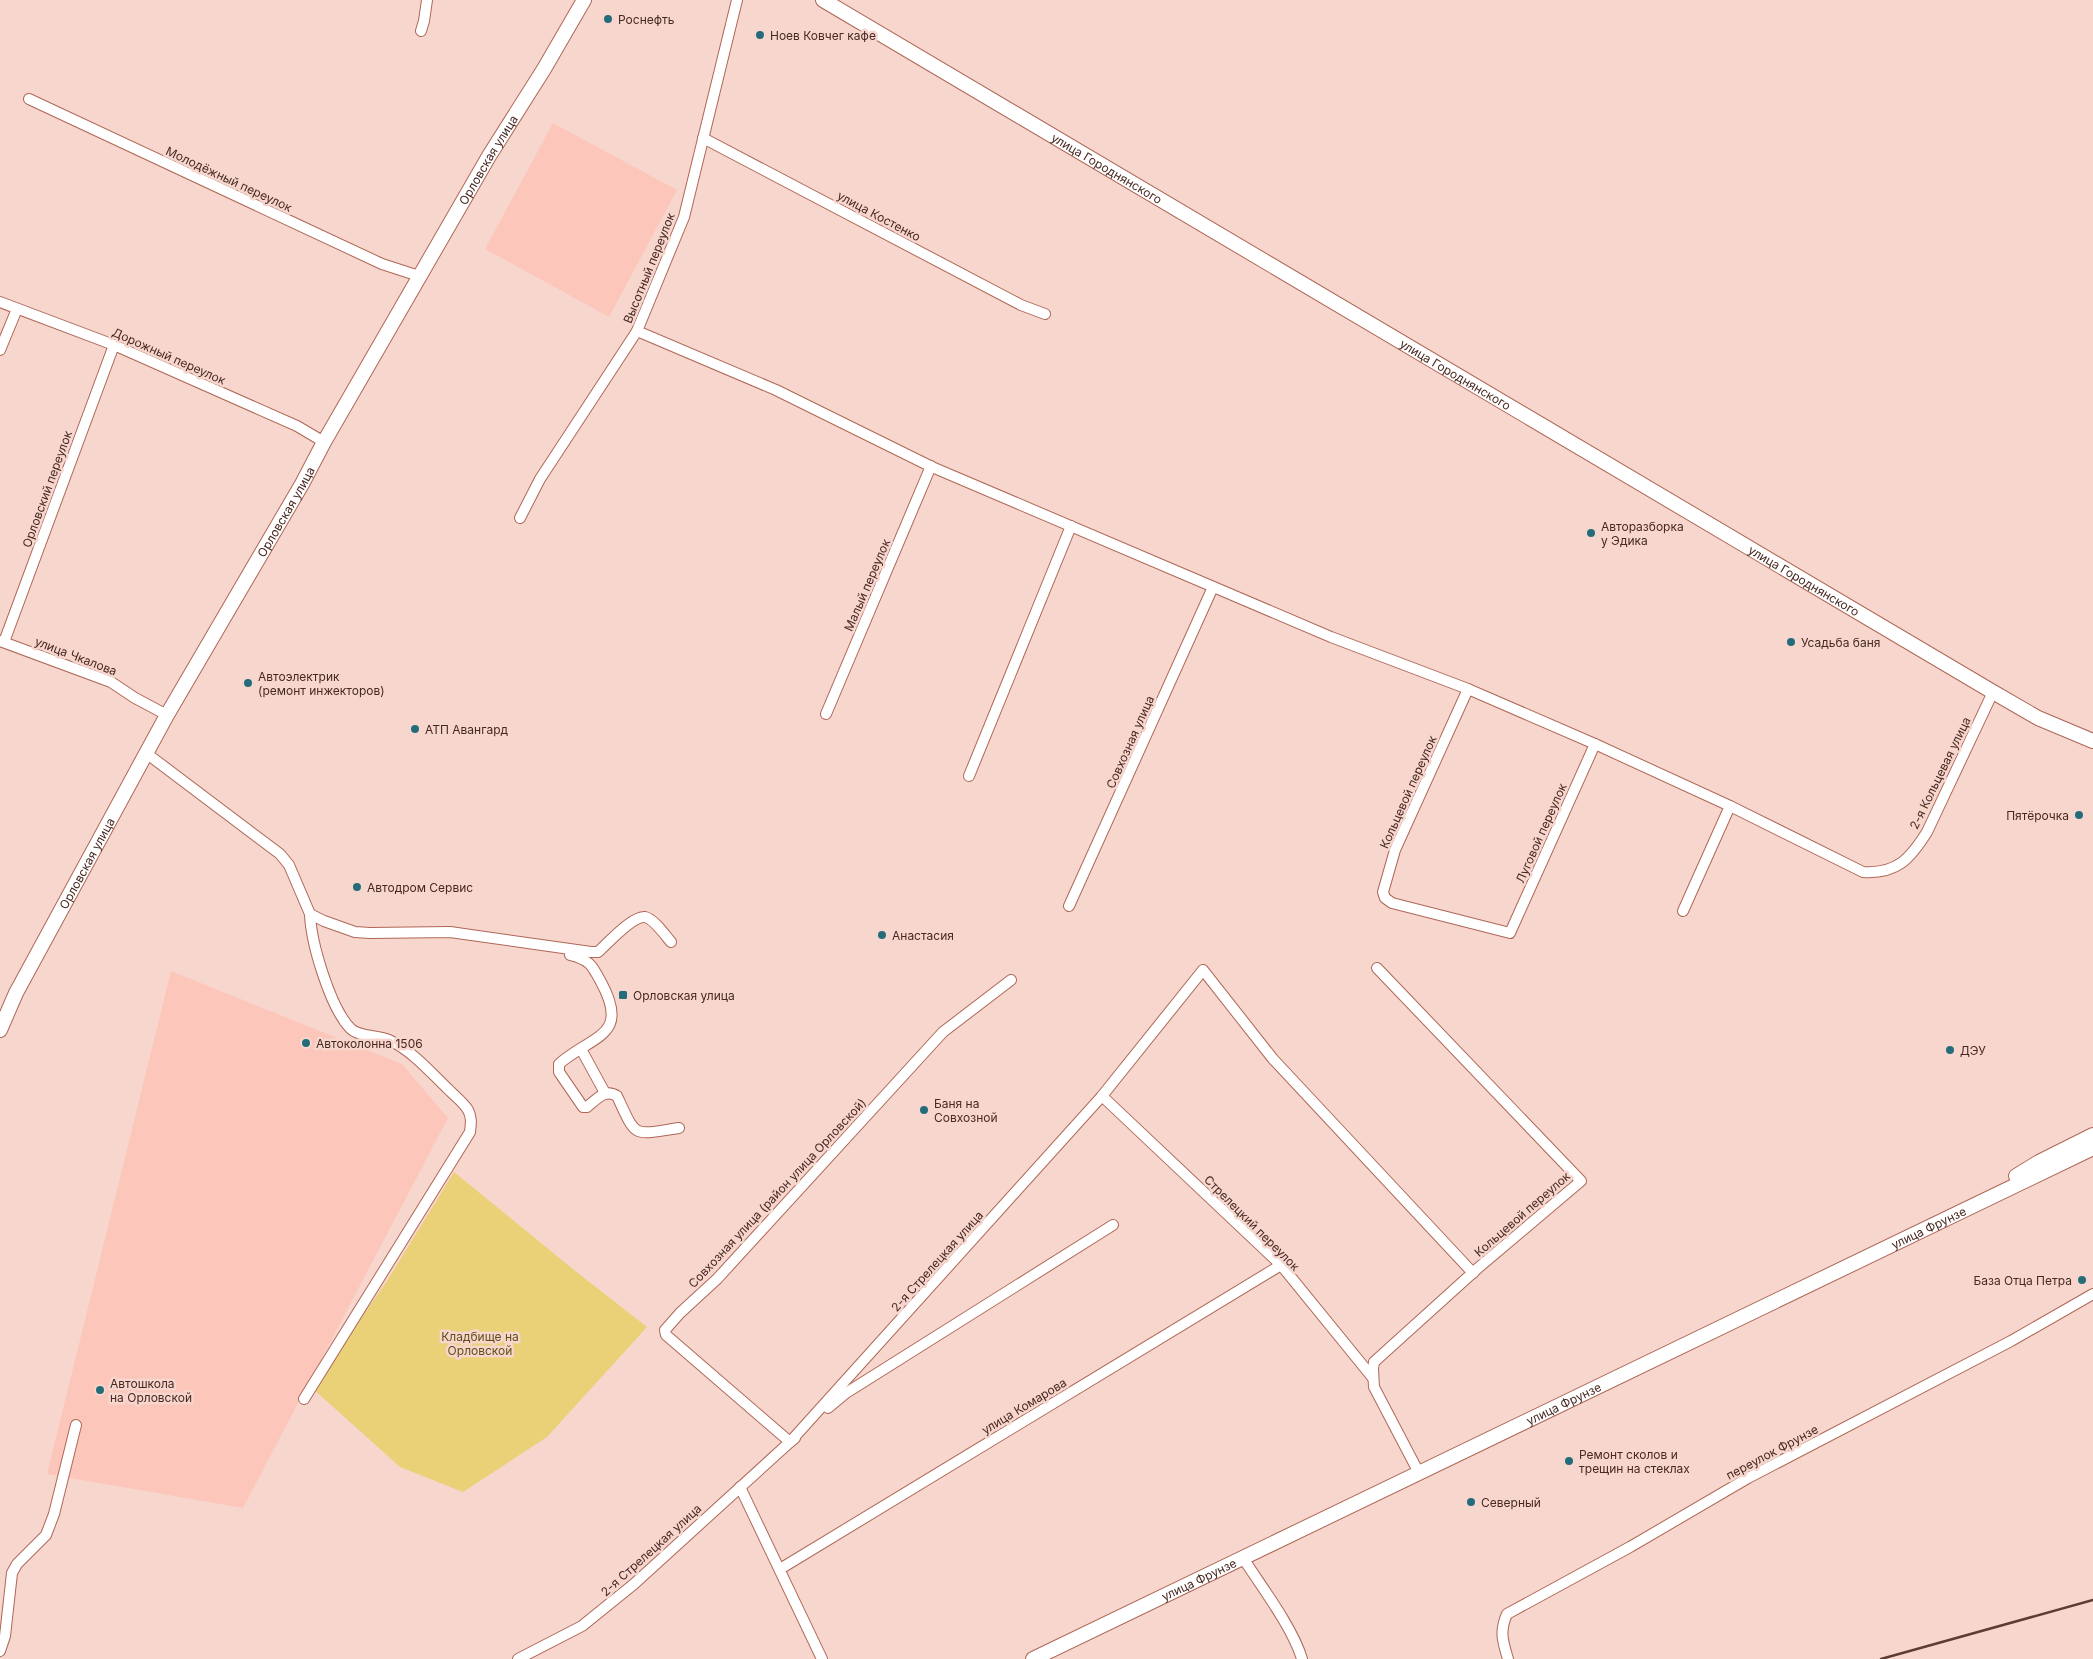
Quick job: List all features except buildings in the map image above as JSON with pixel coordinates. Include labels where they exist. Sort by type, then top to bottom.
[{"type":"main road","name":"Орловская улица","points":[[1,1024],[14,995],[137,770],[151,757],[153,740],[167,715],[302,484],[419,276],[506,127],[544,69],[584,0]]},
{"type":"main road","name":"улица Городнянского","points":[[823,0],[1993,692],[2038,718],[2093,741]]},
{"type":"main road","points":[[2038,718],[2093,729]]},
{"type":"main road","points":[[2038,718],[2093,752]]},
{"type":"main road","name":"улица Фрунзе","points":[[1033,1659],[1975,1204],[2031,1167],[2089,1149],[2093,1135]]},
{"type":"street","points":[[420,31],[424,21],[427,0]]},
{"type":"street","name":"Высотный переулок","points":[[520,518],[540,479],[637,332],[684,217],[737,0]]},
{"type":"street","name":"Молодёжный переулок","points":[[29,99],[382,264],[419,276]]},
{"type":"street","name":"улица Костенко","points":[[703,138],[1021,305],[1045,314]]},
{"type":"street","name":"Дорожный переулок","points":[[0,302],[114,345],[297,426],[324,442]]},
{"type":"street","points":[[0,350],[17,309]]},
{"type":"street","points":[[637,332],[776,390],[931,466],[1213,587],[1331,636],[1468,689],[1595,744],[1730,806],[1683,911]]},
{"type":"street","name":"Орловский переулок","points":[[2,641],[114,345]]},
{"type":"street","name":"Малый переулок","points":[[826,714],[931,466]]},
{"type":"street","points":[[969,776],[1071,526]]},
{"type":"street","name":"Совхозная улица","points":[[1070,906],[1213,587]]},
{"type":"street","name":"улица Чкалова","points":[[2,641],[111,682],[135,698],[167,715]]},
{"type":"street","name":"Кольцевой переулок","points":[[1468,689],[1395,850],[1383,892],[1385,898],[1392,903],[1510,933]]},
{"type":"street","name":"2-я Кольцевая улица","points":[[1730,806],[1862,872],[1884,871],[1906,861],[1927,832],[1993,692]]},
{"type":"street","name":"Луговой переулок","points":[[1510,933],[1595,744]]},
{"type":"street","points":[[151,757],[280,854],[289,865],[310,914],[315,951],[336,1005],[348,1027],[358,1033],[370,1034],[388,1040],[410,1053],[466,1107],[471,1125],[470,1132],[304,1399]]},
{"type":"street","points":[[137,770],[151,764],[168,769]]},
{"type":"street","points":[[310,914],[324,922],[354,932],[450,932],[562,949],[598,952]]},
{"type":"street","points":[[593,967],[598,952],[638,917],[650,919],[671,942]]},
{"type":"street","points":[[562,949],[567,954],[586,960],[593,967],[607,994],[612,1017],[611,1024],[599,1037],[558,1066],[559,1072],[583,1107],[587,1107],[605,1093],[612,1093],[617,1096],[632,1128],[636,1132],[644,1134],[679,1128]]},
{"type":"street","name":"Кольцевой переулок","points":[[1373,1378],[1373,1365],[1378,1357],[1581,1181],[1377,968]]},
{"type":"street","name":"2-я Стрелецкая улица","points":[[790,1442],[1102,1096],[1204,970],[1273,1059],[1473,1273]]},
{"type":"street","name":"Совхозная улица (район улица Орловской)","points":[[790,1442],[666,1335],[665,1330],[680,1313],[718,1279],[943,1032],[1011,980]]},
{"type":"street","points":[[581,1049],[605,1093]]},
{"type":"street","name":"Стрелецкий переулок","points":[[1102,1096],[1281,1265],[1373,1378]]},
{"type":"street","name":"2-я Стрелецкая улица","points":[[518,1659],[582,1626],[634,1584],[740,1486],[846,1393],[1113,1225]]},
{"type":"street","name":"улица Комарова","points":[[780,1568],[1281,1265]]},
{"type":"street","name":"переулок Фрунзе","points":[[1508,1659],[1502,1632],[1502,1625],[1507,1614],[1630,1547],[1748,1478],[2011,1341],[2093,1294]]},
{"type":"street","points":[[1373,1378],[1374,1387],[1419,1473]]},
{"type":"street","points":[[0,1651],[5,1636],[12,1572],[17,1564],[46,1535],[54,1514],[76,1425]]},
{"type":"street","points":[[740,1486],[822,1659]]},
{"type":"street","points":[[1243,1558],[1291,1633],[1299,1647],[1302,1659]]},
{"type":"shaded area","points":[[553,123],[677,190],[609,317],[485,249]]},
{"type":"shaded area","points":[[171,971],[402,1064],[448,1118],[243,1508],[47,1474]]},
{"type":"green space","name":"Кладбище на Орловской","points":[[454,1172],[647,1327],[547,1437],[463,1492],[400,1467],[312,1388],[387,1281]]},
{"type":"railway","points":[[1881,1659],[2093,1600]]},
{"type":"place","name":"Роснефть","points":[[608,19]]},
{"type":"place","name":"Ноев Ковчег кафе","points":[[760,35]]},
{"type":"place","name":"Авторазборка у Эдика","points":[[1591,533]]},
{"type":"place","name":"Усадьба баня","points":[[1791,642]]},
{"type":"place","name":"Автоэлектрик (ремонт инжекторов)","points":[[248,683]]},
{"type":"place","name":"АТП Авангард","points":[[415,729]]},
{"type":"place","name":"Пятёрочка","points":[[2079,815]]},
{"type":"place","name":"Автодром Сервис","points":[[357,887]]},
{"type":"place","name":"Анастасия","points":[[882,935]]},
{"type":"place","name":"Орловская улица","points":[[623,995]]},
{"type":"place","name":"Автоколонна 1506","points":[[306,1043]]},
{"type":"place","name":"ДЭУ","points":[[1950,1050]]},
{"type":"place","name":"Баня на Совхозной","points":[[924,1110]]},
{"type":"place","name":"База Отца Петра","points":[[2082,1280]]},
{"type":"place","name":"Автошкола на Орловской","points":[[100,1390]]},
{"type":"place","name":"Ремонт сколов и трещин на стеклах","points":[[1569,1461]]},
{"type":"place","name":"Северный","points":[[1471,1502]]}]
